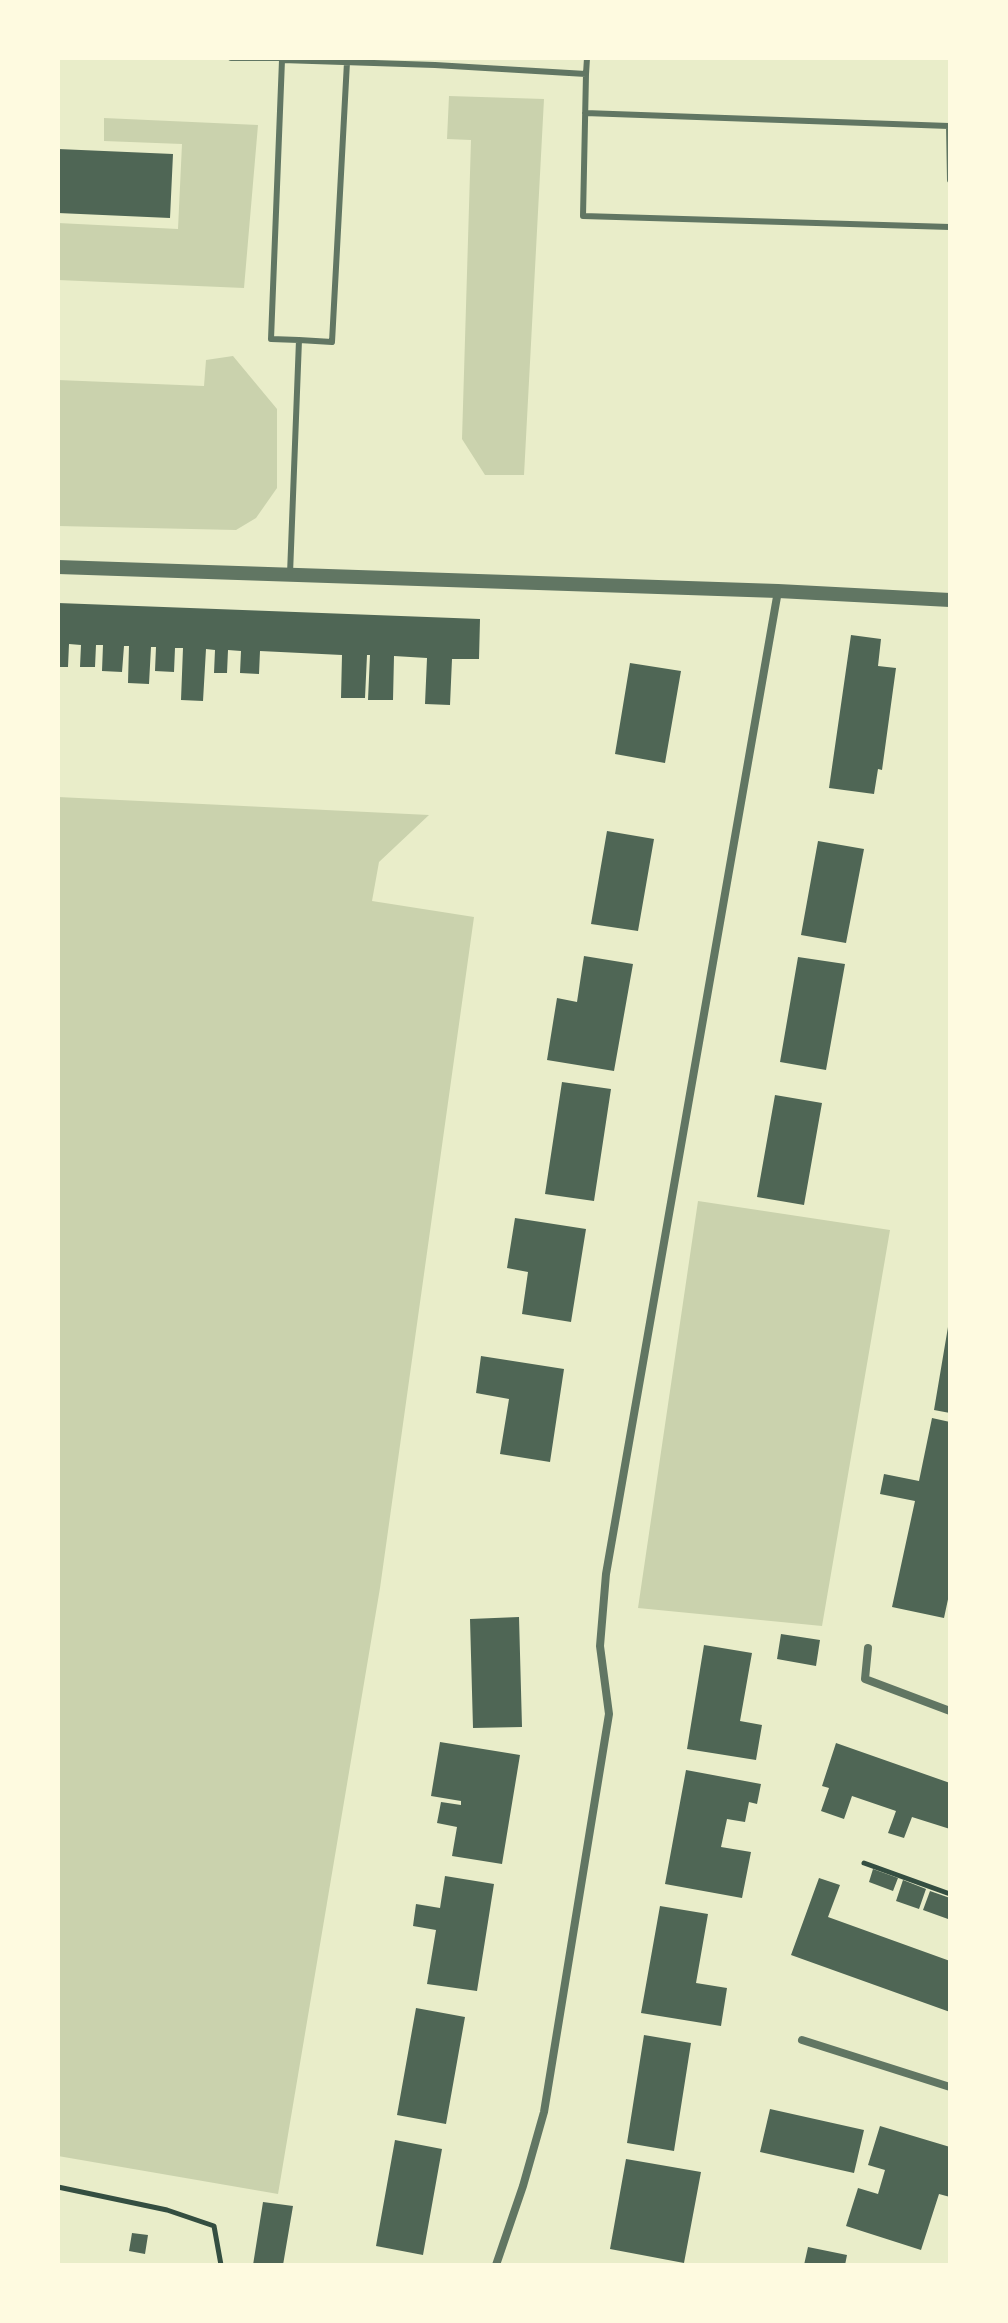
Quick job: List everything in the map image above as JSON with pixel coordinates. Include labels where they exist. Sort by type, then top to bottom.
[{"type":"street","points":[[58,567],[778,591],[950,600]]},
{"type":"street","points":[[496,2265],[544,2112],[609,1714],[600,1646],[606,1574],[778,591]]},
{"type":"street","points":[[868,1648],[865,1679],[950,1711]]},
{"type":"street","points":[[802,2040],[950,2087]]},
{"type":"lane","points":[[231,58],[586,74]]},
{"type":"lane","points":[[587,58],[583,216],[950,227]]},
{"type":"lane","points":[[282,59],[271,339],[332,342],[347,62]]},
{"type":"lane","points":[[585,113],[949,126],[950,180]]},
{"type":"lane","points":[[290,574],[299,340]]},
{"type":"path","points":[[864,1863],[950,1894]]},
{"type":"path","points":[[58,2187],[167,2210],[214,2226],[221,2265]]},
{"type":"green space","points":[[449,96],[544,99],[524,475],[485,475],[462,439],[471,140],[447,139]]},
{"type":"green space","points":[[104,118],[258,125],[244,288],[58,280],[58,223],[178,229],[182,144],[104,141]]},
{"type":"green space","points":[[233,356],[277,409],[277,488],[256,518],[236,530],[58,526],[58,380],[204,386],[206,360]]},
{"type":"green space","points":[[58,797],[429,815],[379,862],[372,901],[474,917],[380,1588],[278,2194],[58,2156]]},
{"type":"green space","points":[[698,1201],[890,1230],[822,1626],[638,1608]]},
{"type":"building","points":[[58,149],[173,154],[170,218],[58,213]]},
{"type":"building","points":[[58,603],[480,619],[479,659],[452,659],[450,705],[425,704],[427,658],[394,656],[393,700],[368,700],[370,655],[367,655],[365,698],[341,698],[342,655],[260,651],[259,674],[240,673],[241,651],[228,650],[227,673],[214,673],[215,650],[206,649],[203,701],[181,700],[183,648],[175,648],[174,672],[155,671],[156,647],[151,647],[149,684],[128,683],[129,646],[124,646],[122,672],[102,671],[103,645],[96,645],[95,667],[80,667],[81,645],[69,644],[68,667],[58,667]]},
{"type":"building","points":[[851,635],[881,639],[878,666],[896,668],[882,770],[878,769],[874,794],[829,788]]},
{"type":"building","points":[[630,663],[681,671],[665,763],[615,754]]},
{"type":"building","points":[[607,831],[654,839],[638,931],[591,924]]},
{"type":"building","points":[[818,841],[864,849],[846,943],[801,935]]},
{"type":"building","points":[[584,956],[633,964],[614,1071],[547,1060],[557,998],[577,1002]]},
{"type":"building","points":[[798,957],[845,964],[826,1070],[780,1062]]},
{"type":"building","points":[[562,1082],[611,1089],[594,1201],[545,1194]]},
{"type":"building","points":[[775,1095],[822,1103],[804,1205],[757,1197]]},
{"type":"building","points":[[515,1218],[586,1229],[571,1322],[522,1314],[528,1272],[507,1268]]},
{"type":"building","points":[[950,1327],[950,1413],[934,1410]]},
{"type":"building","points":[[481,1356],[564,1369],[550,1462],[500,1454],[509,1399],[476,1393]]},
{"type":"building","points":[[932,1418],[950,1422],[950,1590],[944,1618],[892,1607],[915,1501],[880,1494],[884,1474],[919,1481]]},
{"type":"building","points":[[519,1617],[522,1727],[473,1728],[470,1619]]},
{"type":"building","points":[[781,1634],[820,1640],[816,1666],[777,1659]]},
{"type":"building","points":[[704,1645],[752,1653],[740,1721],[762,1725],[756,1760],[687,1749]]},
{"type":"building","points":[[440,1742],[520,1755],[502,1864],[452,1856],[457,1827],[437,1823],[441,1802],[461,1805],[461,1801],[431,1796]]},
{"type":"building","points":[[836,1743],[950,1783],[950,1829],[912,1817],[904,1838],[888,1833],[896,1811],[852,1796],[844,1819],[821,1811],[829,1788],[822,1786]]},
{"type":"building","points":[[686,1770],[761,1784],[757,1804],[749,1802],[745,1822],[727,1819],[721,1847],[751,1852],[742,1898],[665,1884]]},
{"type":"building","points":[[873,1869],[898,1878],[893,1891],[869,1882]]},
{"type":"building","points":[[445,1876],[494,1884],[477,1991],[427,1984],[436,1930],[413,1926],[416,1904],[440,1908]]},
{"type":"building","points":[[819,1878],[840,1885],[828,1917],[950,1961],[950,2012],[791,1955]]},
{"type":"building","points":[[903,1880],[926,1889],[919,1909],[896,1901]]},
{"type":"building","points":[[930,1891],[950,1898],[948,1919],[923,1910]]},
{"type":"building","points":[[660,1906],[708,1914],[696,1983],[727,1988],[721,2026],[641,2013]]},
{"type":"building","points":[[416,2008],[465,2017],[446,2124],[397,2115]]},
{"type":"building","points":[[644,2035],[691,2043],[674,2151],[627,2143]]},
{"type":"building","points":[[770,2109],[864,2130],[854,2173],[760,2152]]},
{"type":"building","points":[[880,2126],[950,2147],[950,2197],[939,2194],[921,2250],[846,2226],[858,2188],[878,2194],[885,2170],[868,2165]]},
{"type":"building","points":[[395,2140],[442,2149],[423,2255],[376,2246]]},
{"type":"building","points":[[626,2159],[701,2172],[684,2263],[610,2249]]},
{"type":"building","points":[[263,2202],[293,2206],[283,2265],[253,2265]]},
{"type":"building","points":[[132,2233],[148,2235],[145,2254],[129,2251]]},
{"type":"building","points":[[808,2247],[847,2255],[845,2265],[804,2265]]}]
